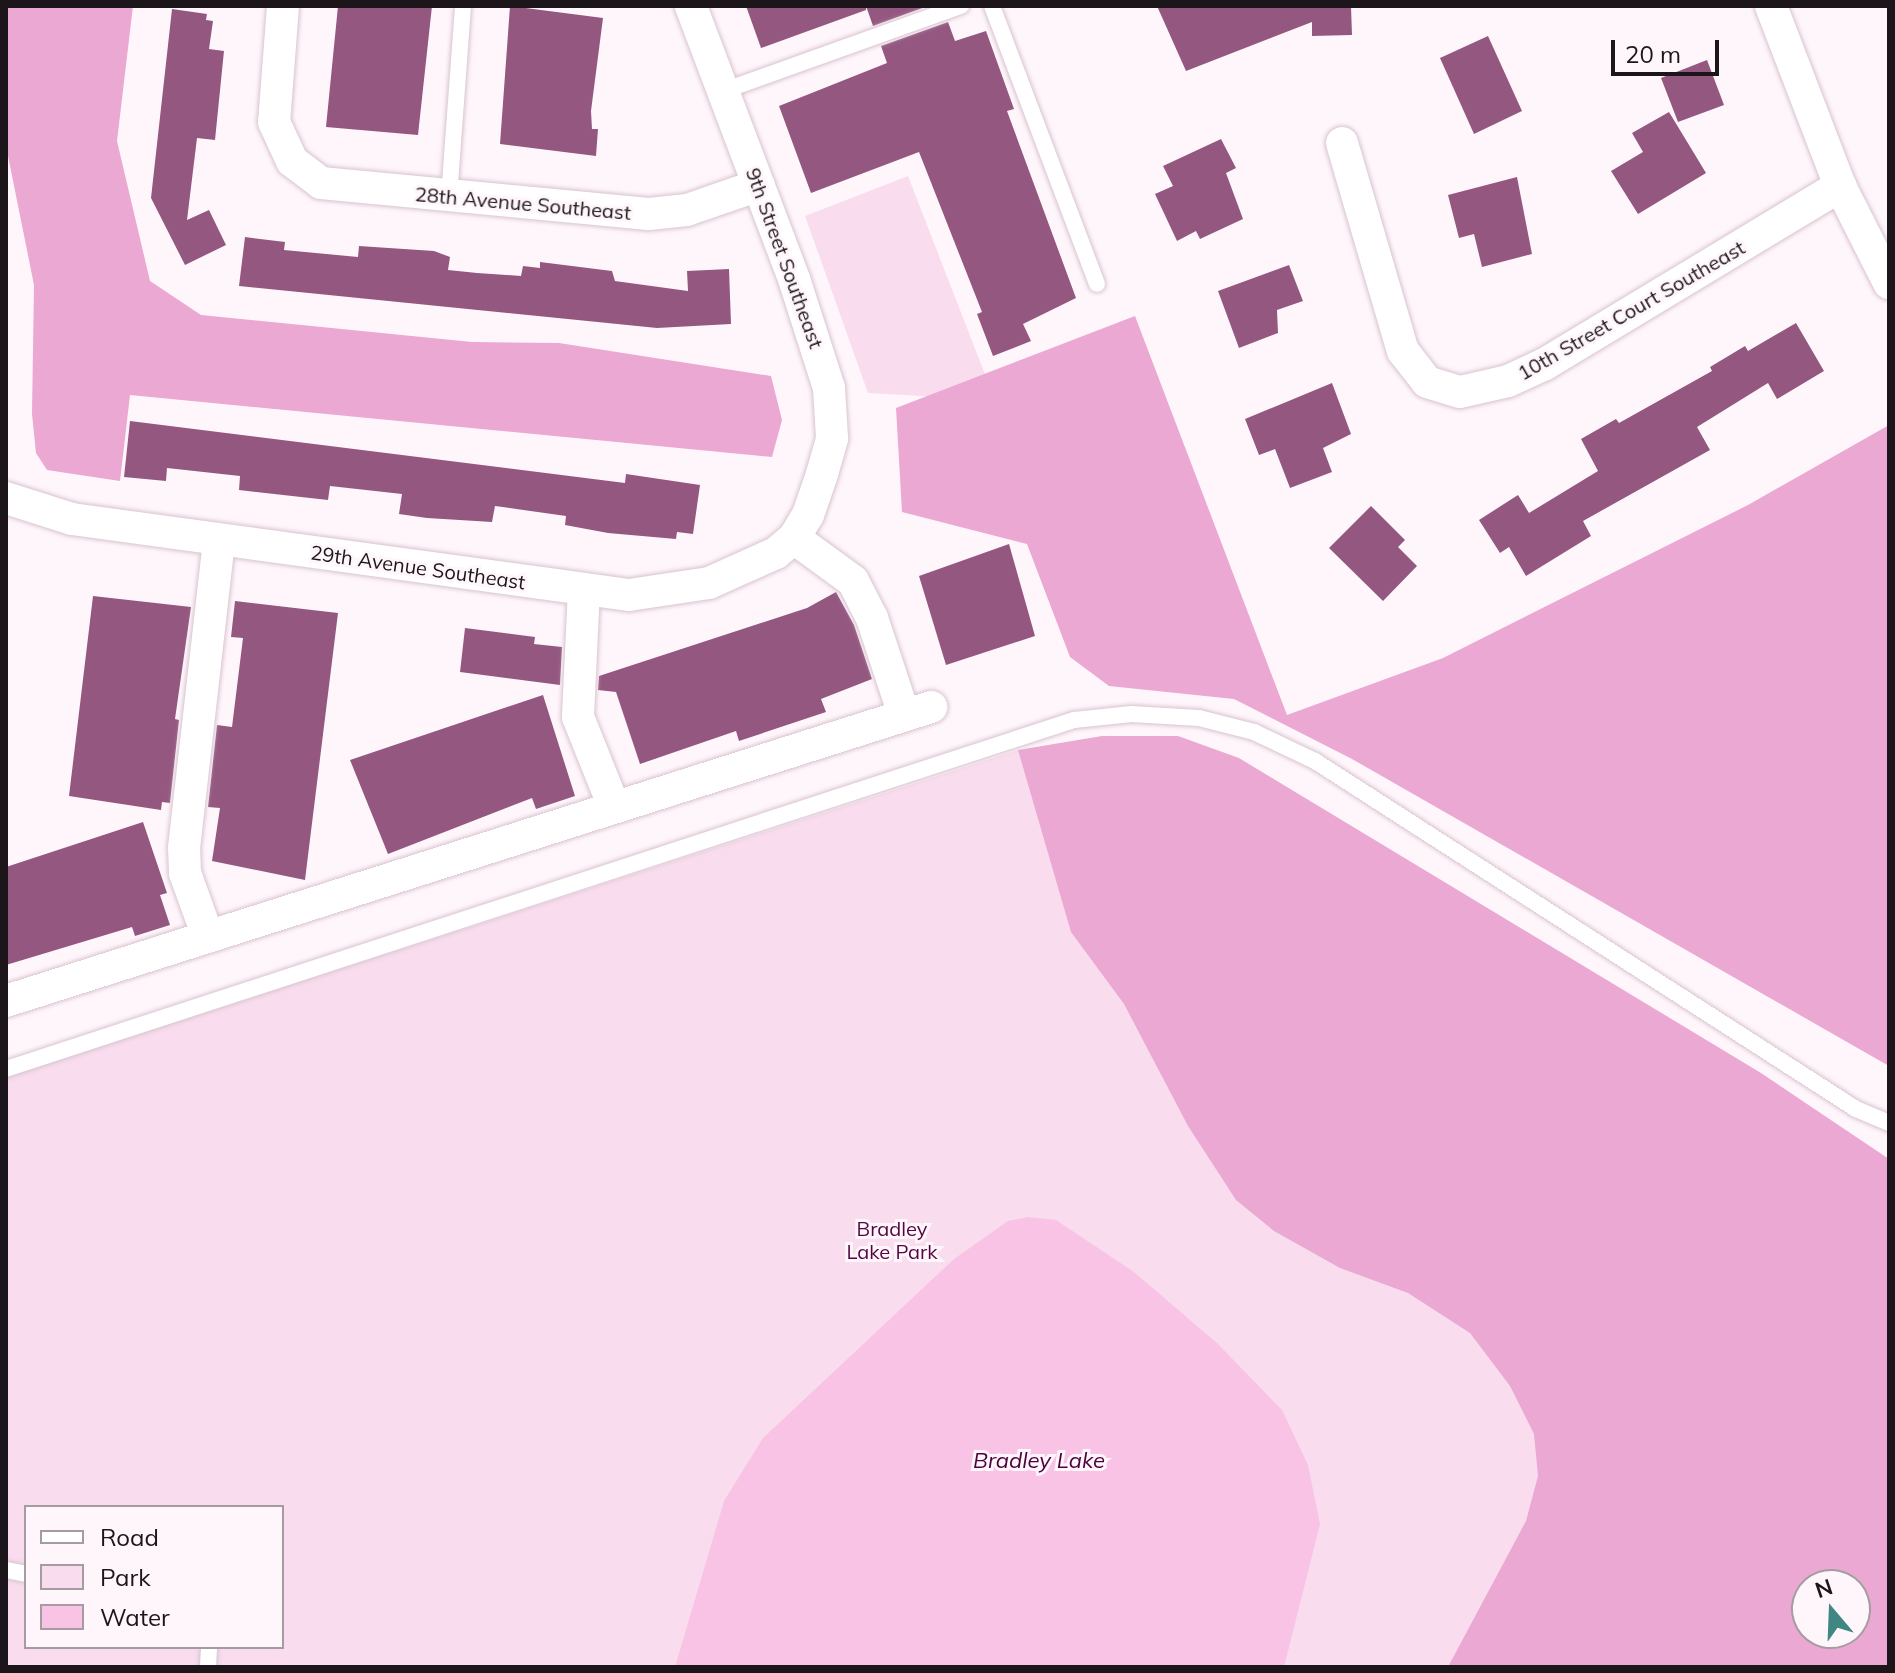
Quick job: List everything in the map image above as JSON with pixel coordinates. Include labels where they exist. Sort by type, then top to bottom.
[{"type":"street","name":"28th Avenue Southeast","points":[[283,6],[272,97],[274,122],[292,161],[321,183],[649,214],[687,210],[759,185]]},
{"type":"street","name":"9th Street Southeast","points":[[691,6],[759,185],[829,388],[832,438],[801,527]]},
{"type":"street","points":[[1771,6],[1840,186],[1889,283]]},
{"type":"street","name":"10th Street Court Southeast","points":[[1342,143],[1403,351],[1427,382],[1460,392],[1508,381],[1545,364],[1840,186]]},
{"type":"street","name":"29th Avenue Southeast","points":[[6,498],[72,519],[629,595],[709,583],[776,553],[801,527]]},
{"type":"street","points":[[6,1001],[918,711],[853,581],[801,527]]},
{"type":"street","points":[[208,937],[185,873],[184,848],[219,540]]},
{"type":"street","points":[[584,589],[578,717],[614,807]]},
{"type":"lane","points":[[449,197],[463,6]]},
{"type":"lane","points":[[723,91],[961,6]]},
{"type":"lane","points":[[992,6],[1097,284]]},
{"type":"lane","points":[[6,1069],[1074,720],[1132,714],[1199,718],[1254,732],[1315,761],[1856,1109],[1889,1123]]},
{"type":"green space","points":[[908,176],[995,400],[868,393],[805,216]]},
{"type":"green space","name":"Bradley Lake Park","points":[[1018,750],[1087,832],[1771,1473],[1709,1667],[6,1667],[6,1077]]},
{"type":"shaded area","points":[[6,6],[133,6],[117,141],[150,281],[201,315],[472,342],[559,343],[771,376],[782,420],[772,457],[130,395],[120,481],[47,470],[36,453],[32,414],[34,285],[6,146]]},
{"type":"shaded area","points":[[1135,316],[1287,715],[1443,658],[1748,505],[1889,425],[1889,1066],[1352,759],[1234,699],[1109,686],[1070,657],[1027,544],[902,512],[896,408]]},
{"type":"shaded area","points":[[1102,736],[1178,736],[1239,758],[1761,1073],[1889,1159],[1889,1667],[1448,1667],[1526,1521],[1538,1476],[1534,1434],[1510,1386],[1470,1333],[1408,1293],[1340,1268],[1274,1231],[1236,1200],[1188,1126],[1124,1004],[1071,932],[1018,750]]},
{"type":"water","name":"Bradley Lake","points":[[1028,1217],[1056,1220],[1134,1272],[1218,1344],[1282,1410],[1308,1465],[1320,1524],[1284,1667],[675,1667],[724,1501],[763,1438],[954,1259],[1008,1221]]},
{"type":"building","points":[[338,6],[432,6],[418,135],[326,127]]},
{"type":"building","points":[[510,6],[603,18],[591,111],[592,129],[598,129],[596,156],[500,144]]},
{"type":"building","points":[[746,6],[866,6],[866,10],[761,48]]},
{"type":"building","points":[[866,6],[928,6],[873,26]]},
{"type":"building","points":[[1157,6],[1351,6],[1352,35],[1312,36],[1312,22],[1186,71]]},
{"type":"building","points":[[172,9],[207,14],[206,20],[213,21],[209,49],[224,51],[215,140],[197,138],[187,220],[209,210],[226,245],[185,265],[151,198]]},
{"type":"building","points":[[948,22],[955,41],[986,31],[1014,109],[1007,111],[1076,298],[1023,324],[1031,341],[993,356],[977,314],[982,312],[919,152],[811,193],[779,106],[887,63],[881,46]]},
{"type":"building","points":[[1488,36],[1522,111],[1474,134],[1440,58]]},
{"type":"building","points":[[1707,60],[1724,105],[1678,122],[1661,78]]},
{"type":"building","points":[[1669,112],[1706,173],[1638,214],[1611,171],[1643,152],[1632,133]]},
{"type":"building","points":[[1221,139],[1236,168],[1226,173],[1243,219],[1200,239],[1196,231],[1177,241],[1155,194],[1173,186],[1163,166]]},
{"type":"building","points":[[1517,177],[1532,254],[1482,267],[1474,234],[1459,238],[1448,195]]},
{"type":"building","points":[[245,237],[285,242],[284,250],[358,257],[359,246],[434,251],[450,257],[448,270],[477,273],[521,276],[523,266],[540,268],[540,262],[612,271],[615,281],[688,291],[687,271],[729,269],[731,324],[657,328],[239,286]]},
{"type":"building","points":[[1289,265],[1303,301],[1277,310],[1278,333],[1239,348],[1218,291]]},
{"type":"building","points":[[1796,323],[1824,371],[1777,399],[1768,383],[1697,427],[1710,450],[1583,521],[1591,536],[1526,576],[1509,547],[1500,553],[1479,520],[1518,495],[1529,513],[1598,471],[1581,439],[1616,419],[1619,423],[1712,371],[1710,367],[1745,346],[1748,351]]},
{"type":"building","points":[[1332,383],[1351,434],[1323,448],[1332,472],[1290,488],[1275,449],[1259,455],[1245,419]]},
{"type":"building","points":[[130,421],[625,483],[626,474],[700,485],[693,534],[677,532],[676,539],[608,533],[565,525],[566,516],[495,506],[492,522],[427,518],[399,514],[402,494],[330,486],[328,500],[239,490],[240,476],[167,468],[166,481],[124,477]]},
{"type":"building","points":[[1371,506],[1405,540],[1398,547],[1417,566],[1383,601],[1329,548]]},
{"type":"building","points":[[1009,544],[1035,636],[946,665],[919,576]]},
{"type":"building","points":[[836,592],[854,625],[872,679],[821,699],[826,712],[739,741],[736,731],[640,764],[616,692],[598,690],[599,676],[807,608]]},
{"type":"building","points":[[93,596],[191,607],[175,719],[179,720],[170,803],[162,802],[161,810],[69,796]]},
{"type":"building","points":[[235,601],[338,613],[305,880],[212,861],[220,808],[208,807],[217,725],[232,727],[243,638],[231,637]]},
{"type":"building","points":[[465,628],[535,637],[534,644],[562,647],[560,685],[460,672]]},
{"type":"building","points":[[543,695],[575,796],[536,809],[532,798],[388,854],[350,760]]},
{"type":"building","points":[[143,822],[167,893],[160,895],[170,925],[135,936],[132,927],[6,965],[6,867]]}]
